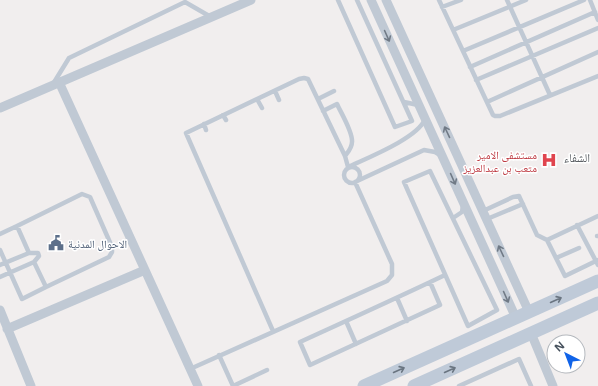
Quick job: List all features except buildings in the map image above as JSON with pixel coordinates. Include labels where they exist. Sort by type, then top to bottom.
[{"type":"street","points":[[0,108],[251,0]]},
{"type":"street","points":[[371,0],[516,318]]},
{"type":"street","points":[[386,0],[529,312]]},
{"type":"street","points":[[56,84],[145,270],[198,386]]},
{"type":"street","points":[[472,221],[485,215]]},
{"type":"street","points":[[31,386],[2,319],[145,270]]},
{"type":"street","points":[[364,386],[598,281]]},
{"type":"street","points":[[414,386],[598,303]]},
{"type":"street","points":[[531,334],[554,386]]},
{"type":"lane","points":[[338,0],[395,127],[412,121],[357,0]]},
{"type":"lane","points":[[439,0],[493,115],[497,116],[598,76]]},
{"type":"lane","points":[[442,8],[461,0]]},
{"type":"lane","points":[[507,0],[550,95]]},
{"type":"lane","points":[[453,30],[526,0]]},
{"type":"lane","points":[[463,51],[584,0]]},
{"type":"lane","points":[[590,0],[598,20]]},
{"type":"lane","points":[[56,84],[69,58],[185,2],[211,17]]},
{"type":"lane","points":[[470,67],[595,12]]},
{"type":"lane","points":[[476,80],[598,28]]},
{"type":"lane","points":[[487,102],[598,52]]},
{"type":"lane","points":[[273,331],[186,132],[304,78],[308,79],[318,99],[345,156],[348,167]]},
{"type":"lane","points":[[275,90],[280,100]]},
{"type":"lane","points":[[318,99],[334,92]]},
{"type":"lane","points":[[258,99],[262,108]]},
{"type":"lane","points":[[404,102],[418,105]]},
{"type":"lane","points":[[323,111],[337,104],[353,141],[345,156]]},
{"type":"lane","points":[[223,115],[226,120]]},
{"type":"lane","points":[[425,119],[423,124],[417,130],[401,141],[348,167],[344,172],[344,178],[347,182],[355,182],[424,150],[435,152],[443,157]]},
{"type":"lane","points":[[204,124],[206,130]]},
{"type":"lane","points":[[348,167],[356,168],[360,172],[360,177],[355,182]]},
{"type":"lane","points":[[430,171],[496,310],[468,326],[445,274],[404,182],[430,171]]},
{"type":"lane","points":[[190,369],[387,281],[392,275],[392,264],[355,182]]},
{"type":"lane","points":[[0,234],[82,194],[90,197],[112,247],[111,255],[109,257],[22,299],[0,250]]},
{"type":"lane","points":[[485,215],[517,196],[520,196],[538,235],[547,240],[565,276],[597,262],[577,225]]},
{"type":"lane","points":[[453,218],[462,212],[464,203]]},
{"type":"lane","points":[[485,215],[523,204]]},
{"type":"lane","points":[[547,240],[598,216]]},
{"type":"lane","points":[[17,226],[29,253]]},
{"type":"lane","points":[[556,258],[579,248]]},
{"type":"lane","points":[[0,265],[29,253],[38,253],[39,256],[34,262],[0,278]]},
{"type":"lane","points":[[34,262],[46,287]]},
{"type":"lane","points":[[430,282],[440,306],[310,366],[300,342],[397,298],[445,274]]},
{"type":"lane","points":[[397,298],[407,321]]},
{"type":"lane","points":[[346,321],[356,344]]},
{"type":"lane","points":[[219,355],[232,386],[267,370]]},
{"type":"lane","points":[[459,386],[519,359],[531,386]]},
{"type":"place","name":"مستشفى الامير متعب بن عبدالعزيز","points":[[549,160]]},
{"type":"place","name":"الاحوال المدنية","points":[[56,243]]},
{"type":"district","name":"الشفاء","points":[[577,157]]}]
